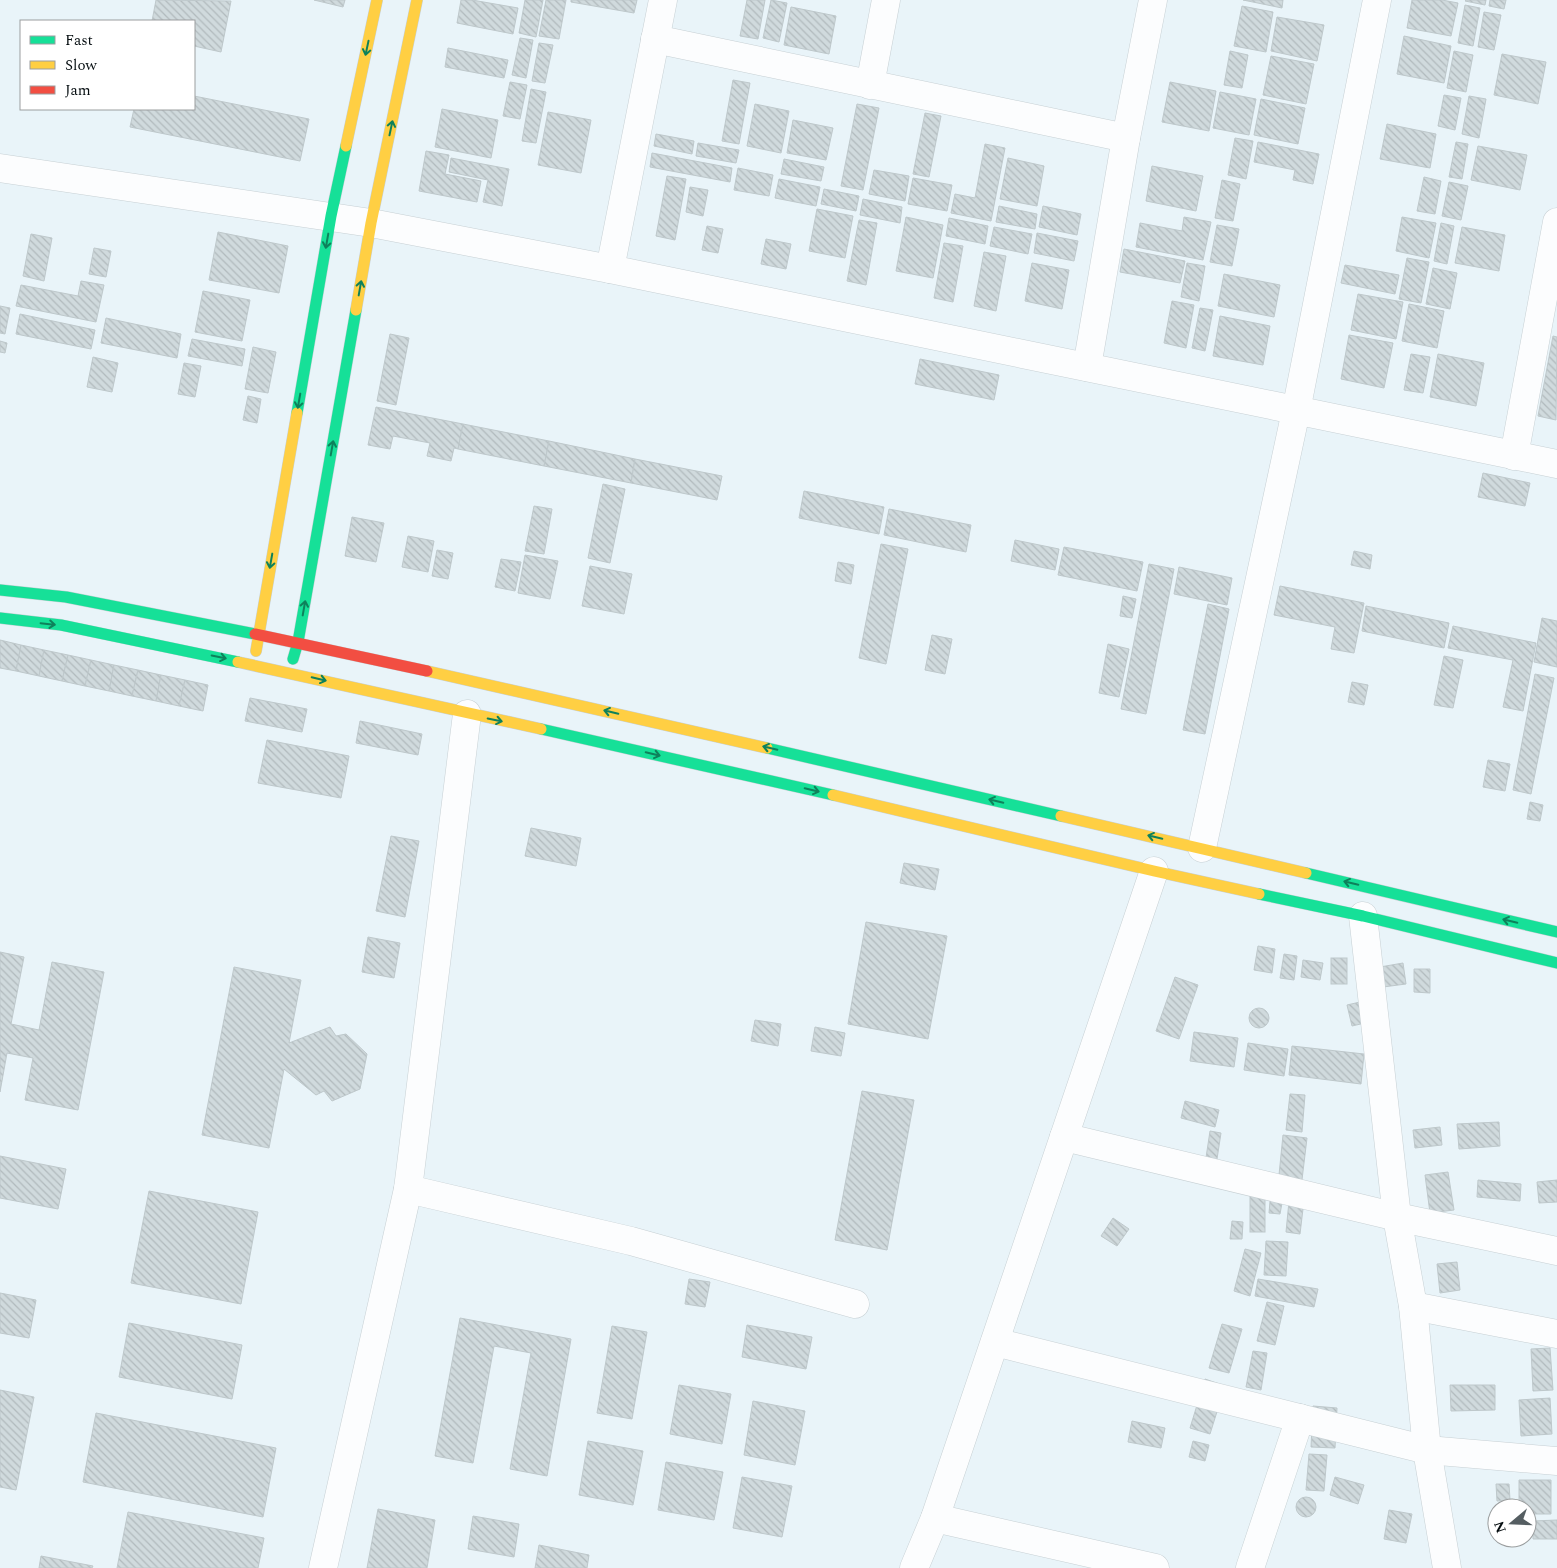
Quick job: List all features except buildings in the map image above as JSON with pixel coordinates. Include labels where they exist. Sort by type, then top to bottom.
[{"type":"main road","points":[[255,665],[331,216],[377,0]]},
{"type":"main road","points":[[290,673],[298,642],[371,223],[417,0]]},
{"type":"main road","points":[[0,590],[66,597],[259,633],[803,756],[1557,932]]},
{"type":"main road","points":[[0,618],[61,625],[255,665],[466,714],[816,791],[1154,871],[1363,916],[1557,963]]},
{"type":"street","points":[[610,269],[663,0]]},
{"type":"street","points":[[870,85],[886,0]]},
{"type":"street","points":[[1087,367],[1126,138],[1153,0]]},
{"type":"street","points":[[1202,848],[1296,411],[1377,0]]},
{"type":"street","points":[[655,39],[1126,138]]},
{"type":"street","points":[[0,168],[371,223],[610,269],[1557,464]]},
{"type":"street","points":[[1514,456],[1557,223]]},
{"type":"street","points":[[323,1568],[408,1189],[466,714]]},
{"type":"street","points":[[914,1568],[935,1518],[1154,871]]},
{"type":"street","points":[[1363,916],[1397,1217],[1412,1306],[1427,1450],[1447,1568]]},
{"type":"street","points":[[1064,1137],[1397,1217],[1557,1251]]},
{"type":"street","points":[[408,1189],[631,1241],[855,1304]]},
{"type":"street","points":[[1412,1306],[1557,1334]]},
{"type":"street","points":[[995,1342],[1427,1450],[1557,1461]]},
{"type":"street","points":[[1250,1568],[1300,1418]]},
{"type":"street","points":[[935,1518],[1053,1556],[1155,1568]]},
{"type":"traffic: fast","points":[[297,413],[331,216],[346,146]]},
{"type":"traffic: fast","points":[[293,659],[298,642],[356,310]]},
{"type":"traffic: fast","points":[[0,590],[66,597],[255,634]]},
{"type":"traffic: fast","points":[[0,618],[61,625],[238,662]]},
{"type":"traffic: fast","points":[[541,729],[833,795]]},
{"type":"traffic: fast","points":[[767,748],[1061,816]]},
{"type":"traffic: fast","points":[[1306,873],[1557,932]]},
{"type":"traffic: fast","points":[[1259,894],[1363,916],[1557,963]]},
{"type":"traffic: slow","points":[[346,146],[377,0]]},
{"type":"traffic: slow","points":[[356,310],[371,223],[417,0]]},
{"type":"traffic: slow","points":[[256,651],[297,413]]},
{"type":"traffic: slow","points":[[238,662],[541,729]]},
{"type":"traffic: slow","points":[[427,671],[767,748]]},
{"type":"traffic: slow","points":[[833,795],[1259,894]]},
{"type":"traffic: slow","points":[[1061,816],[1306,873]]},
{"type":"traffic: jam","points":[[255,634],[427,671]]}]
